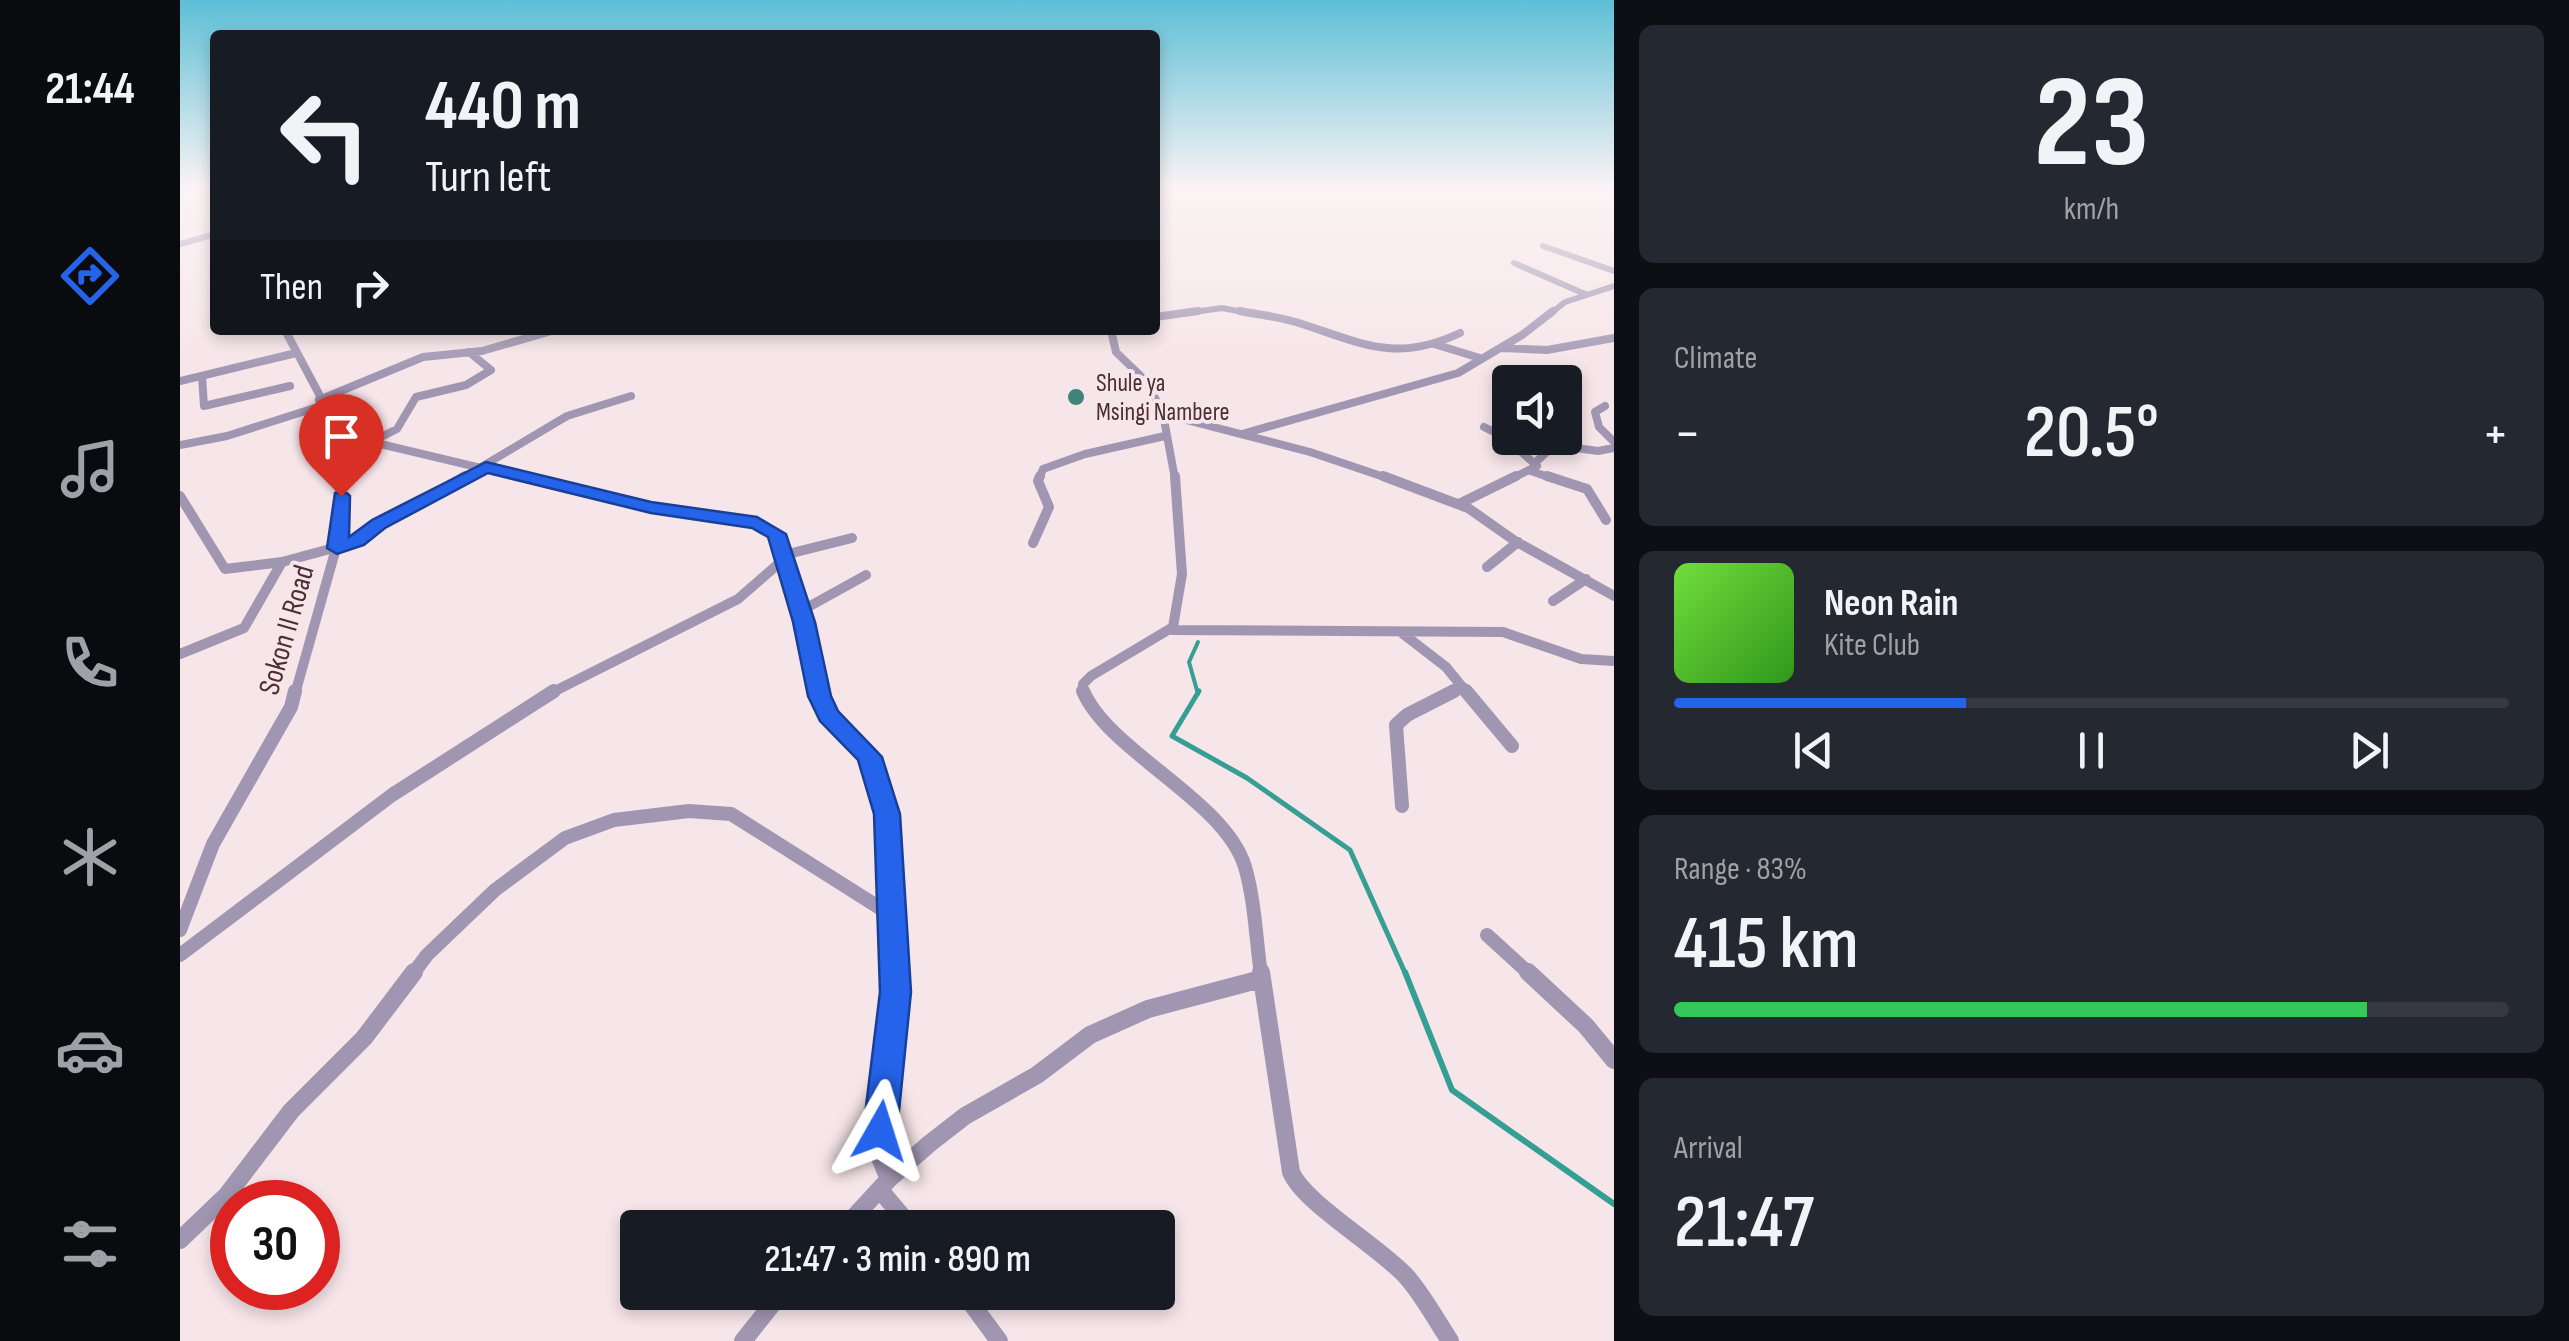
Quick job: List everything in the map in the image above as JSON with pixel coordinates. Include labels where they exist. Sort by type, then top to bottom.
[{"type":"street","points":[[1551,249],[1614,271]]},
{"type":"street","points":[[1514,263],[1586,294]]},
{"type":"street","points":[[1240,434],[1458,374],[1522,336],[1565,302],[1614,286]]},
{"type":"street","points":[[1160,316],[1216,308],[1307,324],[1379,350],[1416,351],[1460,334]]},
{"type":"street","name":"Sokon II Road","points":[[180,930],[213,844],[291,707],[337,548],[343,506],[330,432],[310,376],[292,354],[286,335]]},
{"type":"street","points":[[180,445],[227,436],[320,403],[423,357],[469,352],[535,335]]},
{"type":"street","points":[[1113,335],[1116,354],[1152,388],[1157,409],[1163,414],[1347,463],[1460,504],[1614,596]]},
{"type":"street","points":[[1497,348],[1547,350],[1614,338]]},
{"type":"street","points":[[1434,344],[1480,358]]},
{"type":"street","points":[[373,441],[397,429],[411,400],[472,383],[488,374],[491,370],[469,352]]},
{"type":"street","points":[[180,381],[292,354]]},
{"type":"street","points":[[202,376],[204,406],[290,386]]},
{"type":"street","points":[[180,496],[225,569],[231,572],[282,562],[357,540],[379,524],[486,468],[567,416],[631,396]]},
{"type":"street","points":[[1460,504],[1534,467],[1554,445],[1598,451],[1614,445],[1599,427],[1595,412],[1605,406]]},
{"type":"street","points":[[1163,414],[1174,468],[1182,578],[1172,630]]},
{"type":"street","points":[[1484,427],[1534,467],[1587,489],[1606,520]]},
{"type":"street","points":[[330,432],[651,508],[765,525],[777,534],[801,611],[819,696],[828,715],[870,757],[887,814],[895,992],[878,1152],[884,1184],[901,1210]]},
{"type":"street","points":[[1033,543],[1048,507],[1038,482],[1044,469],[1085,454],[1165,436]]},
{"type":"street","points":[[180,955],[311,854],[519,712],[620,656],[731,603],[764,582],[784,556],[852,538]]},
{"type":"street","points":[[1487,567],[1518,542]]},
{"type":"street","points":[[180,654],[244,628],[282,562]]},
{"type":"street","points":[[801,611],[866,575]]},
{"type":"street","points":[[1553,601],[1586,579]]},
{"type":"street","points":[[1450,1341],[1408,1278],[1363,1236],[1298,1189],[1291,1172],[1245,866],[1238,849],[1218,825],[1095,714],[1083,694],[1083,684],[1172,630],[1515,633],[1580,662],[1614,661]]},
{"type":"street","points":[[1402,633],[1434,656],[1512,746]]},
{"type":"street","points":[[1402,806],[1396,725],[1408,714],[1463,688]]},
{"type":"street","points":[[180,1240],[226,1195],[291,1111],[364,1038],[402,983],[427,956],[494,890],[566,838],[614,820],[689,811],[732,814],[891,915]]},
{"type":"street","points":[[1487,936],[1522,972],[1586,1025],[1614,1060]]},
{"type":"street","points":[[860,1210],[884,1184],[966,1116],[1037,1075],[1090,1035],[1148,1010],[1261,979]]},
{"type":"street","points":[[743,1341],[768,1310]]},
{"type":"street","points":[[975,1310],[998,1341]]},
{"type":"waterway","points":[[1198,642],[1189,662],[1198,693]]},
{"type":"waterway","points":[[1198,693],[1172,736],[1247,778],[1350,850],[1406,975]]},
{"type":"waterway","points":[[1405,972],[1452,1090],[1614,1204]]},
{"type":"place","name":"Shule ya Msingi Nambere","points":[[1076,397]]},
{"type":"route","points":[[341,496],[342,527],[337,548],[486,468],[651,508],[757,523],[777,534],[804,622],[819,696],[828,715],[870,757],[887,814],[895,992],[880,1131]]}]
